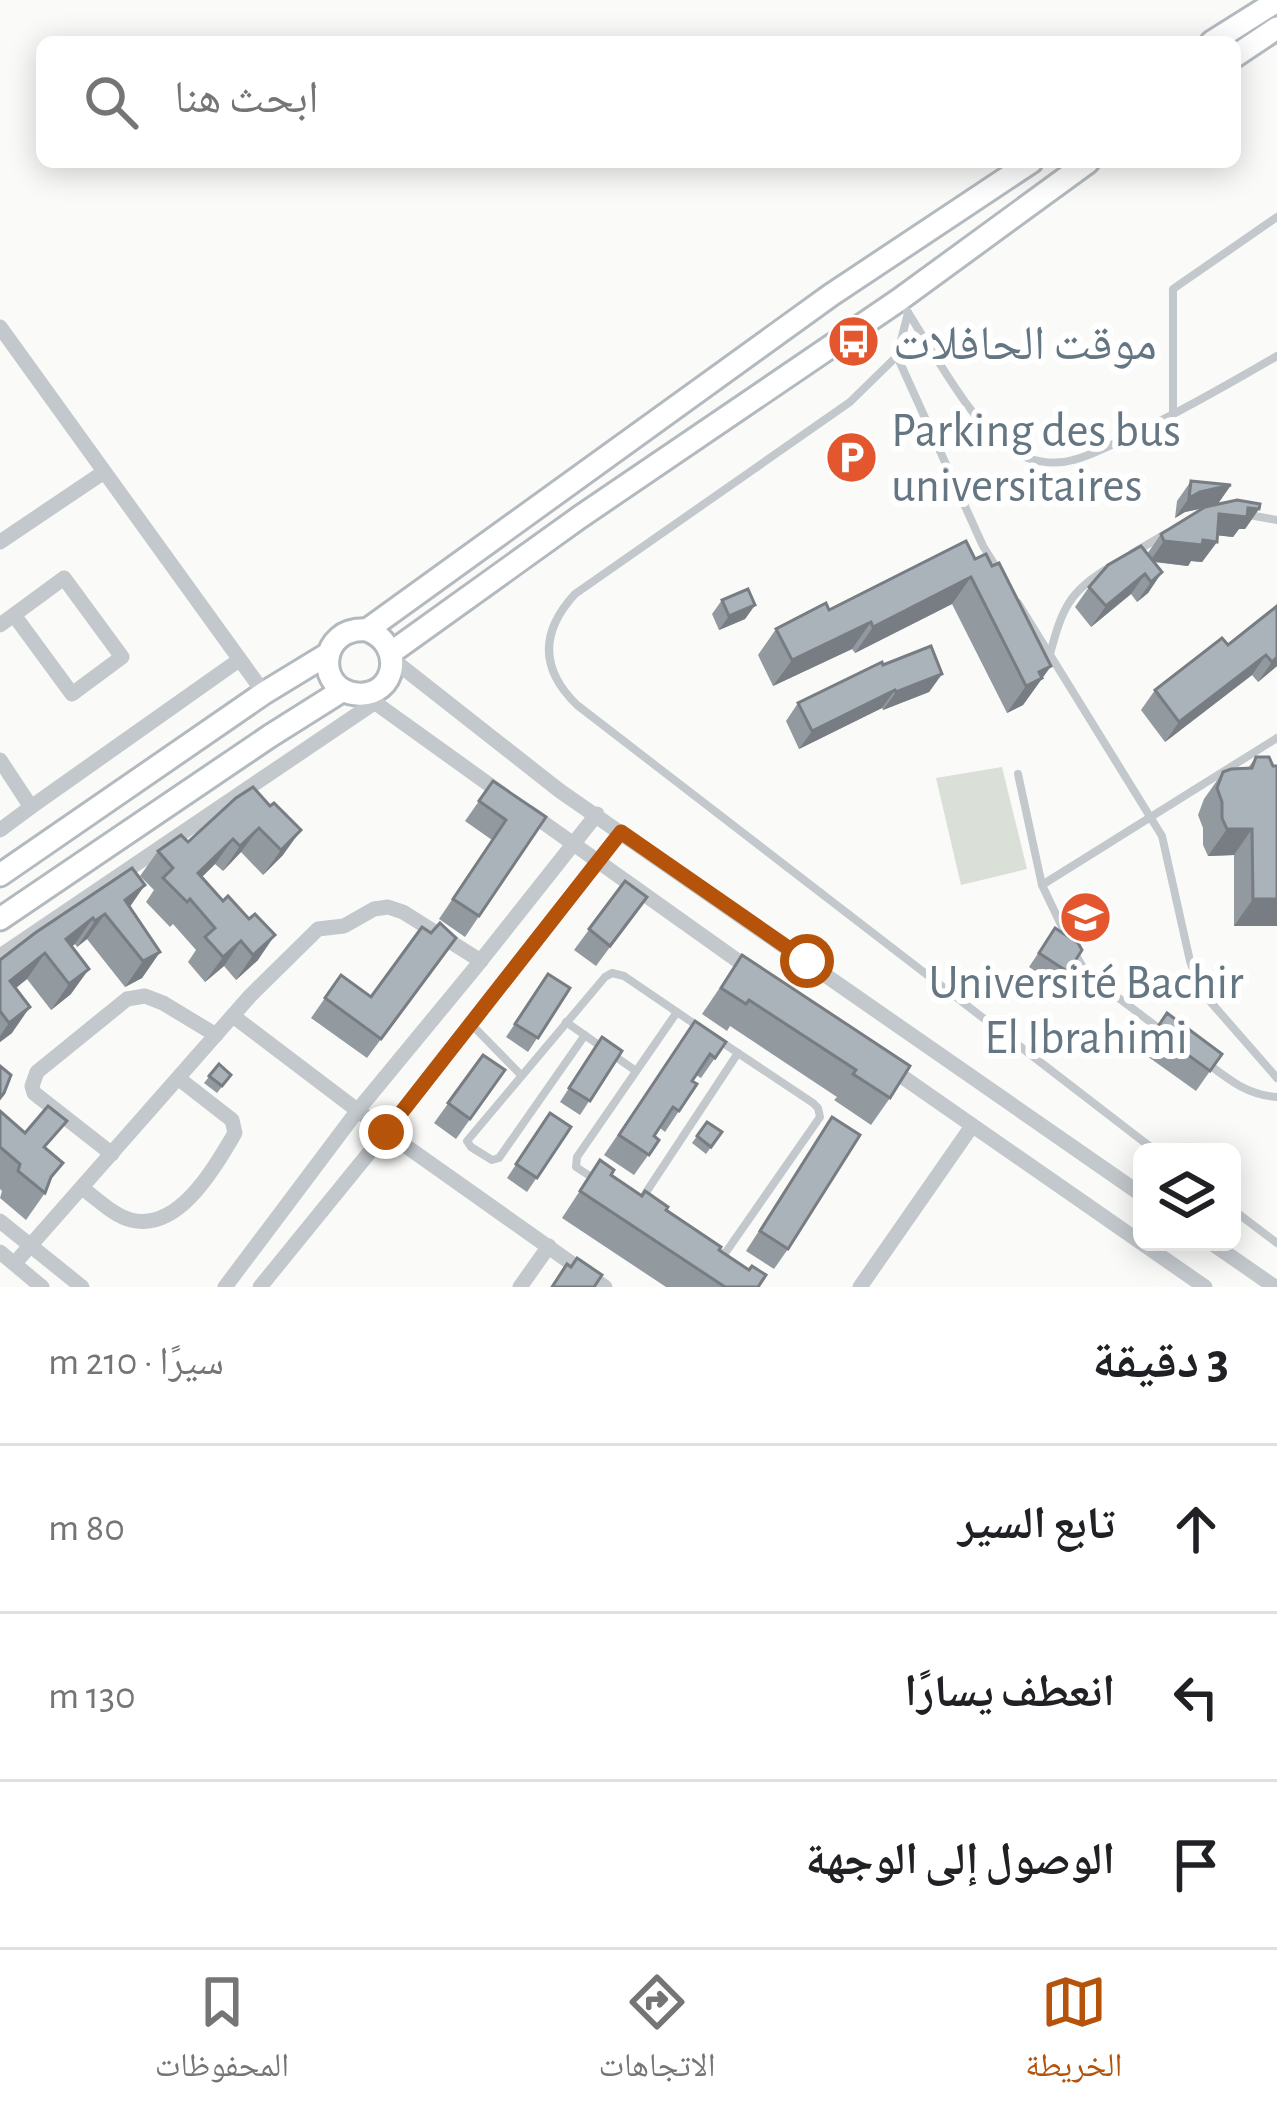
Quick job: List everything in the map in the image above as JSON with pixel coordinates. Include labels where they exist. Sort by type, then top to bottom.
[{"type":"main road","points":[[1222,36],[1277,1]]},
{"type":"main road","points":[[1241,52],[1277,28]]},
{"type":"main road","points":[[0,875],[264,693],[328,655],[338,637],[368,630],[832,295],[1022,168]]},
{"type":"main road","points":[[392,656],[599,504],[904,307],[1080,168]]},
{"type":"main road","points":[[0,919],[373,692],[388,679],[392,656],[385,640],[368,630]]},
{"type":"main road","points":[[328,655],[330,675],[360,696]]},
{"type":"street","points":[[0,327],[264,693]]},
{"type":"street","points":[[0,542],[104,472]]},
{"type":"street","points":[[64,578],[122,657],[72,694],[7,620],[64,578]]},
{"type":"street","points":[[392,656],[560,791],[1133,1189]]},
{"type":"street","points":[[0,830],[239,660]]},
{"type":"street","points":[[0,956],[360,696],[765,980]]},
{"type":"street","points":[[0,760],[32,807]]},
{"type":"street","points":[[225,1287],[358,1110],[597,814]]},
{"type":"street","points":[[260,1287],[621,832]]},
{"type":"street","points":[[15,1263],[250,996],[319,929],[344,926],[374,908],[388,907],[482,961]]},
{"type":"street","points":[[112,1154],[34,1093],[37,1072],[127,999],[145,996],[216,1035]]},
{"type":"street","points":[[233,1016],[386,1132],[605,1287]]},
{"type":"street","points":[[878,1060],[1205,1287]]},
{"type":"street","points":[[82,1188],[126,1220],[148,1222],[172,1215],[212,1170],[235,1133],[232,1120],[178,1078]]},
{"type":"street","points":[[860,1287],[972,1126]]},
{"type":"street","points":[[0,1221],[82,1287]]},
{"type":"street","points":[[520,1287],[549,1246]]},
{"type":"street","points":[[1223,1251],[1275,1287]]},
{"type":"street","points":[[0,1252],[42,1287]]},
{"type":"lane","points":[[1173,415],[1173,289],[1277,217]]},
{"type":"lane","points":[[904,307],[897,356],[983,546],[1006,582]]},
{"type":"lane","points":[[904,307],[962,397],[1005,446],[1043,462],[1070,461],[1173,415],[1277,356]]},
{"type":"lane","points":[[897,356],[850,403],[575,594],[552,626],[551,670],[577,705],[1144,1143]]},
{"type":"lane","points":[[1242,514],[1277,520]]},
{"type":"lane","points":[[1050,654],[1065,606],[1089,579],[1168,532]]},
{"type":"lane","points":[[1017,600],[1162,836],[1194,977],[1277,1078]]},
{"type":"lane","points":[[1042,885],[1277,738]]},
{"type":"lane","points":[[1018,775],[1042,885],[1084,969],[1166,1033]]},
{"type":"lane","points":[[585,1035],[500,1158],[492,1160],[471,1147],[467,1141],[604,977],[612,974],[624,976],[818,1108],[820,1117],[726,1252],[717,1256],[705,1251]]},
{"type":"lane","points":[[606,1186],[575,1162],[677,1012]]},
{"type":"lane","points":[[566,1022],[636,1071]]},
{"type":"lane","points":[[470,1023],[521,1075]]},
{"type":"lane","points":[[637,1206],[738,1053]]},
{"type":"lane","points":[[1203,1060],[1240,1088],[1277,1097]]},
{"type":"lane","points":[[1241,1216],[1277,1243]]},
{"type":"shaded area","points":[[1002,767],[1027,869],[961,885],[936,778]]},
{"type":"building","points":[[1191,481],[1231,485],[1189,498]]},
{"type":"building","points":[[1237,500],[1260,504],[1259,509],[1248,508],[1247,517],[1219,514],[1217,542],[1164,541],[1161,534],[1205,507]]},
{"type":"building","points":[[966,541],[975,559],[986,554],[992,566],[999,563],[1051,666],[1039,672],[1042,678],[1026,686],[971,577],[873,627],[871,622],[792,660],[776,629],[826,603],[829,610]]},
{"type":"building","points":[[1141,546],[1162,572],[1151,582],[1145,574],[1106,606],[1089,587],[1108,565]]},
{"type":"building","points":[[748,589],[755,605],[729,616],[722,600]]},
{"type":"building","points":[[1277,606],[1277,657],[1272,662],[1266,655],[1179,722],[1155,690],[1222,638],[1228,645]]},
{"type":"building","points":[[931,646],[942,674],[895,690],[812,731],[798,703],[882,662]]},
{"type":"building","points":[[1256,757],[1269,757],[1277,766],[1277,899],[1253,899],[1252,829],[1227,829],[1217,788],[1223,772],[1252,768]]},
{"type":"building","points":[[493,781],[546,817],[479,916],[453,899],[506,820],[479,801]]},
{"type":"building","points":[[253,787],[301,830],[281,850],[259,828],[240,846],[233,839],[198,873],[223,901],[228,896],[249,919],[255,914],[275,935],[253,955],[241,941],[223,957],[205,937],[215,928],[163,878],[173,868],[158,851],[181,835],[188,842]]},
{"type":"building","points":[[132,868],[145,885],[125,900],[160,952],[143,961],[105,914],[93,918],[66,939],[89,969],[69,984],[45,953],[10,981],[30,1007],[9,1023],[0,1011],[0,960]]},
{"type":"building","points":[[625,881],[647,897],[610,946],[589,929]]},
{"type":"building","points":[[440,923],[456,938],[381,1039],[325,998],[341,975],[371,997],[422,927],[431,933]]},
{"type":"building","points":[[1055,928],[1082,950],[1068,972],[1039,953]]},
{"type":"building","points":[[742,955],[910,1066],[890,1098],[749,1000],[746,1004],[721,988]]},
{"type":"building","points":[[548,974],[570,988],[538,1038],[515,1024]]},
{"type":"building","points":[[1167,1013],[1222,1054],[1210,1071],[1155,1031]]},
{"type":"building","points":[[695,1021],[726,1042],[715,1058],[710,1054],[679,1111],[673,1107],[654,1136],[659,1140],[649,1155],[619,1135]]},
{"type":"building","points":[[602,1037],[622,1051],[590,1101],[569,1088]]},
{"type":"building","points":[[483,1055],[505,1070],[470,1119],[448,1103]]},
{"type":"building","points":[[219,1064],[231,1075],[222,1086],[209,1076]]},
{"type":"building","points":[[0,1066],[11,1075],[0,1098]]},
{"type":"building","points":[[48,1106],[67,1121],[44,1147],[63,1163],[45,1193],[18,1171],[20,1164],[0,1147],[0,1111],[25,1133]]},
{"type":"building","points":[[550,1113],[571,1127],[537,1178],[516,1164]]},
{"type":"building","points":[[832,1117],[860,1135],[788,1249],[760,1231]]},
{"type":"building","points":[[707,1122],[722,1132],[711,1147],[697,1136]]},
{"type":"building","points":[[600,1160],[614,1170],[611,1175],[642,1196],[645,1191],[719,1250],[766,1275],[758,1287],[725,1287],[580,1191]]},
{"type":"building","points":[[577,1258],[602,1275],[594,1287],[552,1287],[567,1264],[571,1267]]},
{"type":"place","name":"موقت الحافلات","points":[[854,342]]},
{"type":"place","name":"Parking des bus universitaires","points":[[852,457]]},
{"type":"place","name":"Université Bachir El Ibrahimi","points":[[1086,918]]},
{"type":"route","points":[[386,1132],[621,832],[807,961]]}]
